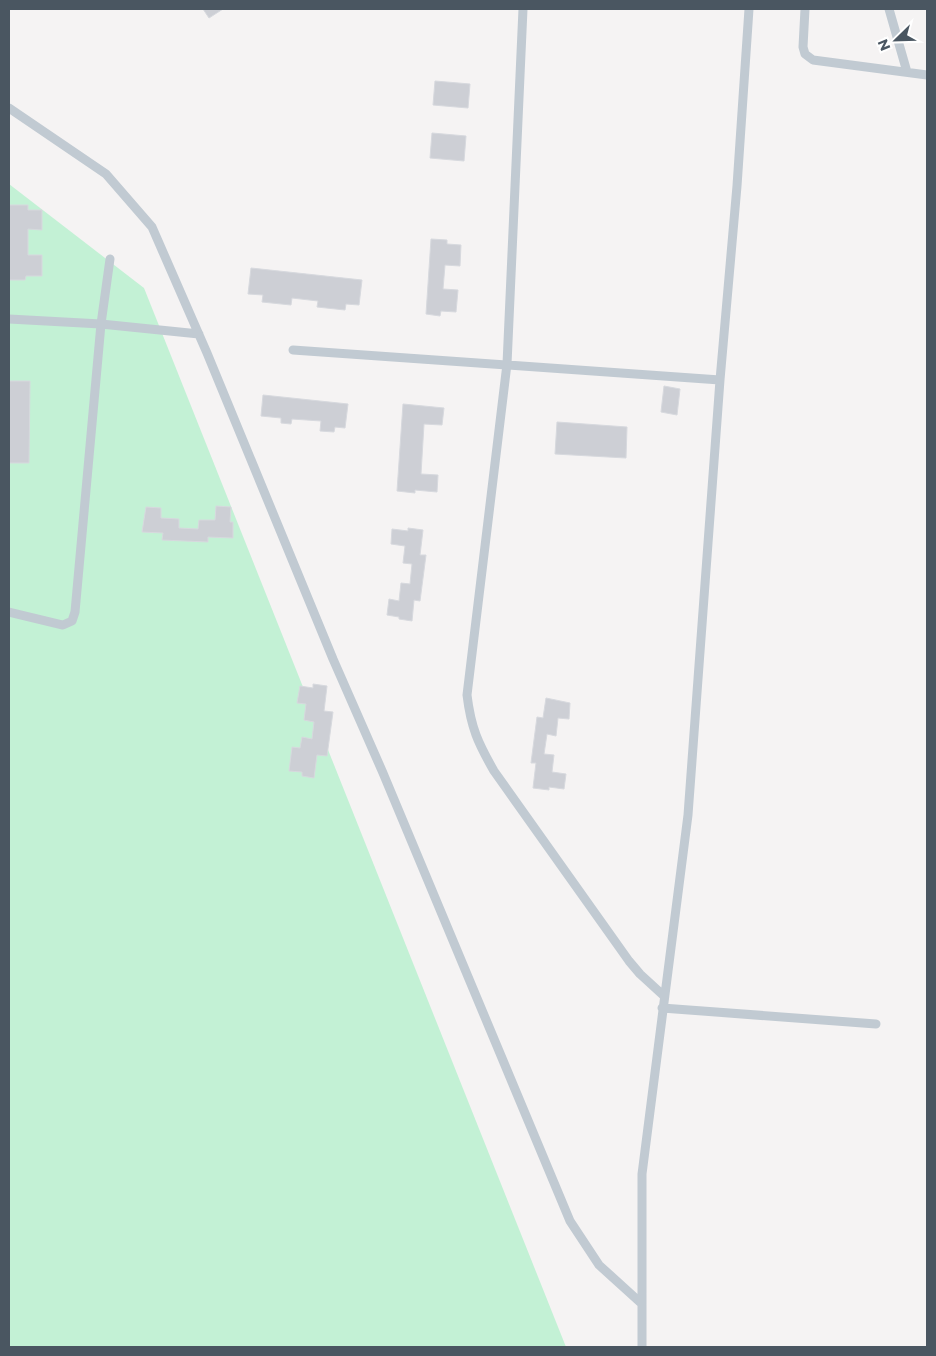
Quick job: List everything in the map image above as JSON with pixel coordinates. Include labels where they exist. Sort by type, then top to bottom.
[{"type":"lane","points":[[523,9],[507,364],[468,695],[470,719],[480,746],[494,771],[629,961],[664,996]]},
{"type":"lane","points":[[642,1347],[642,1174],[688,815],[749,9]]},
{"type":"lane","points":[[805,9],[803,47],[805,54],[813,60],[927,75]]},
{"type":"lane","points":[[889,9],[907,72]]},
{"type":"lane","points":[[9,108],[106,174],[152,227],[570,1221],[600,1265],[642,1304]]},
{"type":"lane","points":[[9,612],[64,625],[72,621],[75,612],[101,324],[110,259]]},
{"type":"lane","points":[[9,319],[101,324],[198,334]]},
{"type":"lane","points":[[293,350],[720,380]]},
{"type":"lane","points":[[662,1008],[876,1024]]},
{"type":"green space","points":[[9,184],[144,288],[566,1347],[9,1347]]},
{"type":"building","points":[[203,9],[223,9],[209,18]]},
{"type":"building","points":[[435,81],[470,84],[468,108],[433,105]]},
{"type":"building","points":[[432,133],[466,136],[464,161],[430,158]]},
{"type":"building","points":[[9,205],[28,205],[28,210],[42,210],[42,230],[28,229],[28,255],[42,255],[42,276],[26,276],[25,280],[9,280]]},
{"type":"building","points":[[431,239],[447,240],[447,244],[461,245],[460,266],[445,265],[443,289],[458,290],[456,312],[441,311],[440,316],[426,314]]},
{"type":"building","points":[[251,268],[362,280],[359,305],[346,304],[345,310],[317,307],[318,301],[292,298],[291,305],[262,302],[263,295],[248,294]]},
{"type":"building","points":[[9,381],[30,381],[29,463],[9,463]]},
{"type":"building","points":[[664,386],[680,389],[677,415],[661,412]]},
{"type":"building","points":[[263,395],[348,404],[345,428],[335,427],[334,432],[320,431],[321,421],[292,419],[291,424],[281,423],[281,418],[261,416]]},
{"type":"building","points":[[403,404],[444,408],[442,425],[424,424],[421,474],[438,475],[437,492],[415,490],[415,493],[397,491]]},
{"type":"building","points":[[557,422],[627,427],[626,458],[555,454]]},
{"type":"building","points":[[216,506],[231,507],[230,522],[233,522],[233,538],[208,537],[208,542],[162,540],[163,533],[142,532],[146,507],[161,508],[161,518],[179,519],[179,528],[198,529],[199,520],[215,520]]},
{"type":"building","points":[[408,528],[423,530],[420,555],[426,555],[420,601],[414,600],[412,621],[387,615],[389,599],[399,601],[401,583],[410,584],[412,564],[403,563],[405,546],[391,544],[392,529],[408,531]]},
{"type":"building","points":[[313,684],[327,686],[324,711],[333,712],[327,756],[317,755],[314,778],[302,776],[302,772],[289,771],[292,747],[300,748],[302,737],[312,739],[314,722],[304,720],[306,704],[297,703],[300,686],[313,688]]},
{"type":"building","points":[[546,698],[570,703],[569,719],[558,718],[556,736],[547,734],[544,754],[554,755],[552,772],[566,774],[564,789],[549,787],[549,790],[533,788],[536,763],[531,763],[537,717],[543,718]]}]
